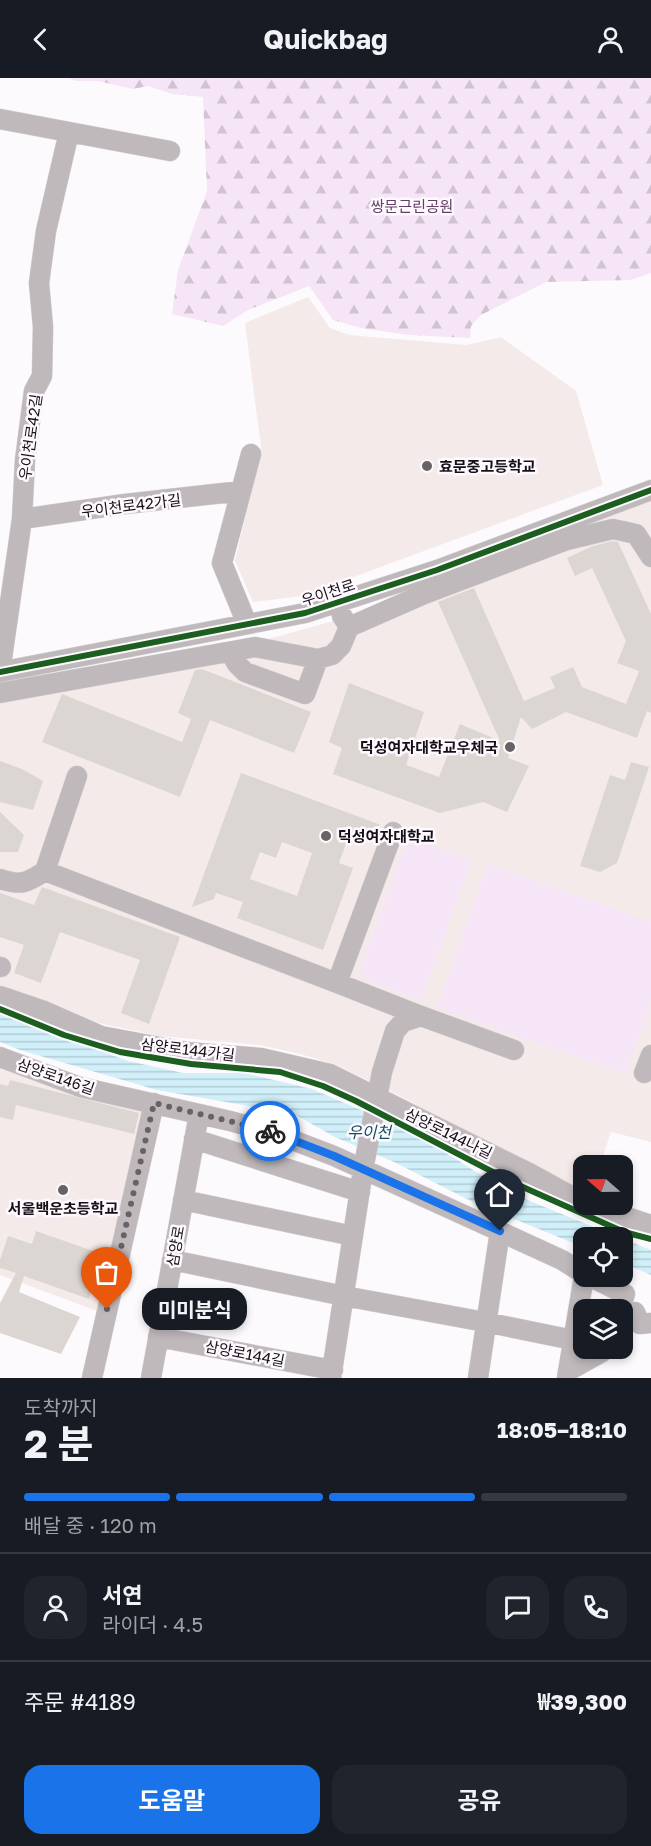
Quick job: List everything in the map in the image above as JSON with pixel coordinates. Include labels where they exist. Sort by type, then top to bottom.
[{"type":"street","points":[[0,119],[170,151]]},
{"type":"street","name":"우이천로42길","points":[[0,672],[22,519],[25,460],[34,391],[42,376],[43,327],[39,283],[46,231],[69,132]]},
{"type":"street","points":[[247,624],[222,563],[250,454]]},
{"type":"street","name":"우이천로","points":[[0,672],[305,613],[437,570],[651,490]]},
{"type":"street","name":"우이천로42가길","points":[[22,519],[125,504],[241,491]]},
{"type":"street","points":[[0,693],[255,647],[318,659],[332,655],[341,646],[349,627],[422,595],[567,540],[613,528],[636,534],[651,557]]},
{"type":"street","points":[[334,603],[349,627]]},
{"type":"street","points":[[230,652],[245,672],[305,694],[318,659]]},
{"type":"street","points":[[0,879],[15,884],[31,881],[45,871],[77,776]]},
{"type":"street","points":[[338,982],[393,832]]},
{"type":"street","points":[[45,871],[514,1050]]},
{"type":"street","name":"삼양로144가길","points":[[0,996],[44,1011],[101,1036],[187,1052],[261,1058],[330,1074],[377,1098]]},
{"type":"street","name":"삼양로144길","points":[[158,1336],[332,1374],[363,1170],[382,1072],[395,1031],[403,1022],[421,1016]]},
{"type":"street","name":"삼양로146길","points":[[0,1057],[81,1087],[154,1103]]},
{"type":"street","name":"삼양로144나길","points":[[377,1098],[573,1197]]},
{"type":"street","points":[[92,1378],[154,1103],[278,1134],[500,1231],[573,1267]]},
{"type":"street","name":"삼양로","points":[[151,1378],[199,1114]]},
{"type":"street","points":[[194,1139],[360,1192]]},
{"type":"street","points":[[183,1200],[353,1236]]},
{"type":"street","points":[[623,1215],[651,1224]]},
{"type":"street","points":[[478,1378],[500,1231]]},
{"type":"street","points":[[172,1260],[573,1340],[568,1374]]},
{"type":"street","points":[[601,1287],[618,1299]]},
{"type":"street","points":[[568,1374],[591,1359]]},
{"type":"shaded area","name":"효문중고등학교","points":[[308,297],[330,328],[349,335],[467,345],[501,337],[576,391],[603,485],[302,596],[253,602],[235,561],[261,447],[245,323]]},
{"type":"shaded area","name":"덕성여자대학교","points":[[651,498],[651,1142],[611,1132],[603,1155],[573,1155],[573,1187],[337,1065],[260,1045],[159,1036],[94,1022],[0,985],[0,687],[257,642],[333,621],[438,584]]},
{"type":"shaded area","name":"서울백운초등학교","points":[[0,1067],[148,1106],[97,1311],[0,1275]]},
{"type":"green space","name":"쌍문근린공원","points":[[69,78],[651,78],[651,273],[631,280],[546,282],[481,315],[471,326],[470,338],[409,335],[361,328],[333,320],[309,286],[248,310],[223,326],[172,314],[178,270],[207,191],[203,97],[172,94],[148,86],[133,89],[98,81],[76,81]]},
{"type":"green space","points":[[408,837],[472,860],[421,1000],[358,976]]},
{"type":"green space","points":[[488,864],[651,922],[651,1003],[626,1074],[437,1008]]},
{"type":"water","name":"우이천","points":[[0,1014],[128,1061],[183,1073],[244,1073],[312,1089],[403,1128],[508,1192],[594,1227],[573,1227],[573,1243],[477,1204],[394,1162],[335,1137],[294,1114],[157,1090],[20,1050],[0,1042]]},
{"type":"water","points":[[633,1243],[651,1250],[651,1275],[633,1267]]},
{"type":"building","points":[[618,542],[651,614],[651,713],[647,711],[637,738],[566,712],[532,729],[521,717],[508,758],[529,766],[507,812],[483,802],[440,813],[333,774],[342,748],[329,742],[349,683],[424,712],[406,765],[439,777],[460,724],[500,741],[438,602],[474,588],[524,701],[555,688],[550,677],[573,667],[582,687],[626,704],[639,671],[617,663],[626,641],[592,568],[575,576],[567,558],[593,546]]},
{"type":"building","points":[[202,669],[311,712],[294,753],[210,720],[180,797],[42,742],[62,694],[182,742],[191,719],[178,713],[195,670]]},
{"type":"building","points":[[0,761],[22,769],[43,781],[33,810],[0,802]]},
{"type":"building","points":[[631,762],[649,767],[617,863],[600,872],[580,866],[610,775],[625,780]]},
{"type":"building","points":[[241,773],[381,825],[349,835],[339,863],[353,868],[323,950],[237,918],[243,902],[216,893],[214,899],[192,907]],"holes":[[[282,842],[312,853],[297,896],[250,879],[260,852],[276,858]]]},
{"type":"building","points":[[0,812],[24,835],[18,852],[0,852]]},
{"type":"building","points":[[42,887],[180,937],[149,1024],[121,1013],[140,960],[60,932],[41,983],[14,973],[24,945],[0,937],[0,893],[34,905]]},
{"type":"building","points":[[10,1080],[139,1113],[134,1134],[16,1105],[13,1120],[0,1117],[0,1084],[8,1086]]},
{"type":"building","points":[[36,1231],[93,1251],[91,1257],[102,1261],[89,1299],[24,1276],[19,1292],[80,1317],[61,1354],[0,1333],[0,1303],[16,1273],[0,1268],[0,1260],[8,1236],[32,1244]]},
{"type":"cycle path","points":[[0,672],[305,613],[437,570],[651,490]]},
{"type":"cycle path","points":[[0,1009],[64,1035],[120,1052],[191,1064],[280,1072],[323,1086],[516,1184],[624,1232],[651,1239]]},
{"type":"way so far","points":[[107,1309],[154,1103],[270,1131]]},
{"type":"place","name":"효문중고등학교","points":[[427,466]]},
{"type":"place","name":"덕성여자대학교우체국","points":[[510,747]]},
{"type":"place","name":"덕성여자대학교","points":[[326,836]]},
{"type":"place","name":"서울백운초등학교","points":[[63,1190]]},
{"type":"place","name":"미미분식","points":[[107,1309]]},
{"type":"route","points":[[270,1131],[334,1156],[500,1231]]}]
